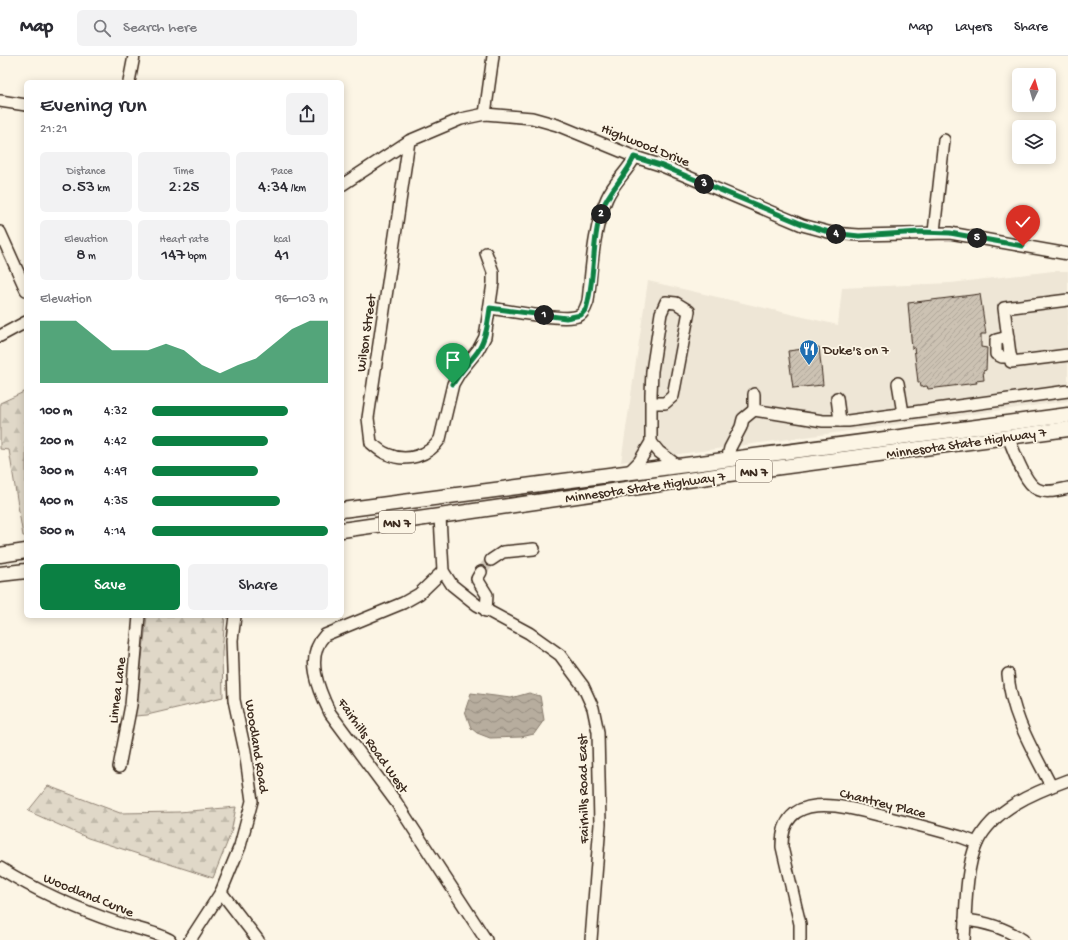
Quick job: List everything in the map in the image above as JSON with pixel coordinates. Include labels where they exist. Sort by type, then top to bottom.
[{"type":"main road","name":"Minnesota State Highway 7","points":[[344,510],[1068,415]]},
{"type":"main road","name":"Minnesota State Highway 7","points":[[344,530],[440,517],[689,479],[1068,429]]},
{"type":"main road","points":[[0,555],[24,551]]},
{"type":"main road","points":[[0,574],[24,571]]},
{"type":"street","points":[[128,80],[134,56]]},
{"type":"street","points":[[485,114],[493,56]]},
{"type":"street","points":[[0,102],[24,105]]},
{"type":"street","name":"Highwood Drive","points":[[344,184],[409,141],[462,119],[485,114],[532,118],[557,125],[634,157],[660,165],[802,224],[832,233],[859,236],[934,232],[950,233],[1068,254]]},
{"type":"street","points":[[934,232],[944,140]]},
{"type":"street","name":"Wilson Street","points":[[409,141],[368,418],[371,443],[386,454],[399,458],[421,455],[435,446],[444,426],[453,384],[485,338],[490,308],[493,272],[486,253]]},
{"type":"street","points":[[490,308],[566,318],[581,315],[586,309],[588,301],[598,224],[602,210],[607,196],[615,183],[628,170],[634,157]]},
{"type":"street","points":[[0,232],[24,286]]},
{"type":"street","points":[[1068,300],[1004,308],[1011,362],[1068,355]]},
{"type":"street","points":[[628,473],[640,462],[651,442],[651,403],[652,371],[662,313],[666,302],[676,303],[689,311],[673,396],[665,403],[651,403]]},
{"type":"street","points":[[0,336],[24,323]]},
{"type":"street","points":[[898,383],[903,413]]},
{"type":"street","points":[[727,460],[730,448],[741,427],[743,419],[754,410],[823,421],[840,421],[1068,391]]},
{"type":"street","points":[[754,394],[754,410]]},
{"type":"street","points":[[837,398],[840,421]]},
{"type":"street","points":[[1008,437],[1030,484],[1038,490],[1049,491],[1068,488]]},
{"type":"street","points":[[651,442],[659,452],[678,466]]},
{"type":"street","points":[[440,517],[443,571]]},
{"type":"street","points":[[491,560],[503,552],[534,549]]},
{"type":"street","name":"Fairhills Road East","points":[[443,571],[452,585],[464,596],[486,611],[540,640],[560,656],[583,686],[593,708],[598,732],[600,824],[591,940]]},
{"type":"street","name":"Fairhills Road West","points":[[443,571],[432,583],[414,597],[325,635],[319,642],[314,660],[322,697],[330,713],[396,802],[486,940]]},
{"type":"street","points":[[481,572],[477,579],[478,583],[487,595],[486,611]]},
{"type":"street","name":"Linnea Lane","points":[[119,767],[131,705],[139,618]]},
{"type":"street","name":"Woodland Road","points":[[190,940],[220,892],[240,846],[252,801],[245,751],[234,700],[232,640],[235,618]]},
{"type":"street","points":[[1008,674],[1009,694],[1015,710],[1051,786]]},
{"type":"street","points":[[964,940],[969,872],[977,843],[989,826],[1019,801],[1068,780]]},
{"type":"street","name":"Chantrey Place","points":[[800,940],[800,924],[782,847],[782,836],[785,826],[792,816],[802,809],[827,804],[840,805],[961,836],[977,843]]},
{"type":"street","name":"Woodland Curve","points":[[0,868],[25,884],[53,896],[116,922],[170,940]]},
{"type":"street","points":[[220,892],[258,940]]},
{"type":"street","points":[[965,920],[993,925],[1005,929],[1023,940]]},
{"type":"shaded area","points":[[1053,271],[1068,271],[1068,401],[621,462],[648,281],[838,325],[842,288],[951,283]]},
{"type":"green space","points":[[24,392],[24,536],[9,450],[0,449],[0,403]]},
{"type":"green space","points":[[147,618],[225,618],[222,653],[223,697],[147,715],[135,716]]},
{"type":"green space","points":[[48,786],[120,813],[179,812],[236,807],[231,833],[213,878],[88,838],[28,811]]},
{"type":"water","points":[[471,693],[511,698],[529,693],[540,696],[544,720],[534,734],[521,737],[490,738],[477,733],[471,728],[465,711]]},
{"type":"building","points":[[980,294],[986,334],[981,334],[981,347],[987,348],[986,370],[983,371],[984,380],[976,381],[977,383],[928,389],[927,386],[921,387],[920,382],[918,382],[914,347],[912,349],[908,303]]},
{"type":"building","points":[[819,347],[823,385],[793,388],[788,351]]},
{"type":"tunnel","points":[[481,572],[491,560]]},
{"type":"place","name":"Duke's on 7","points":[[809,366]]},
{"type":"route","points":[[453,384],[485,338],[490,308],[566,318],[574,318],[581,315],[586,309],[598,224],[602,210],[607,196],[615,183],[628,170],[634,157],[660,165],[802,224],[832,233],[859,236],[920,232],[950,233],[1023,246]]}]
